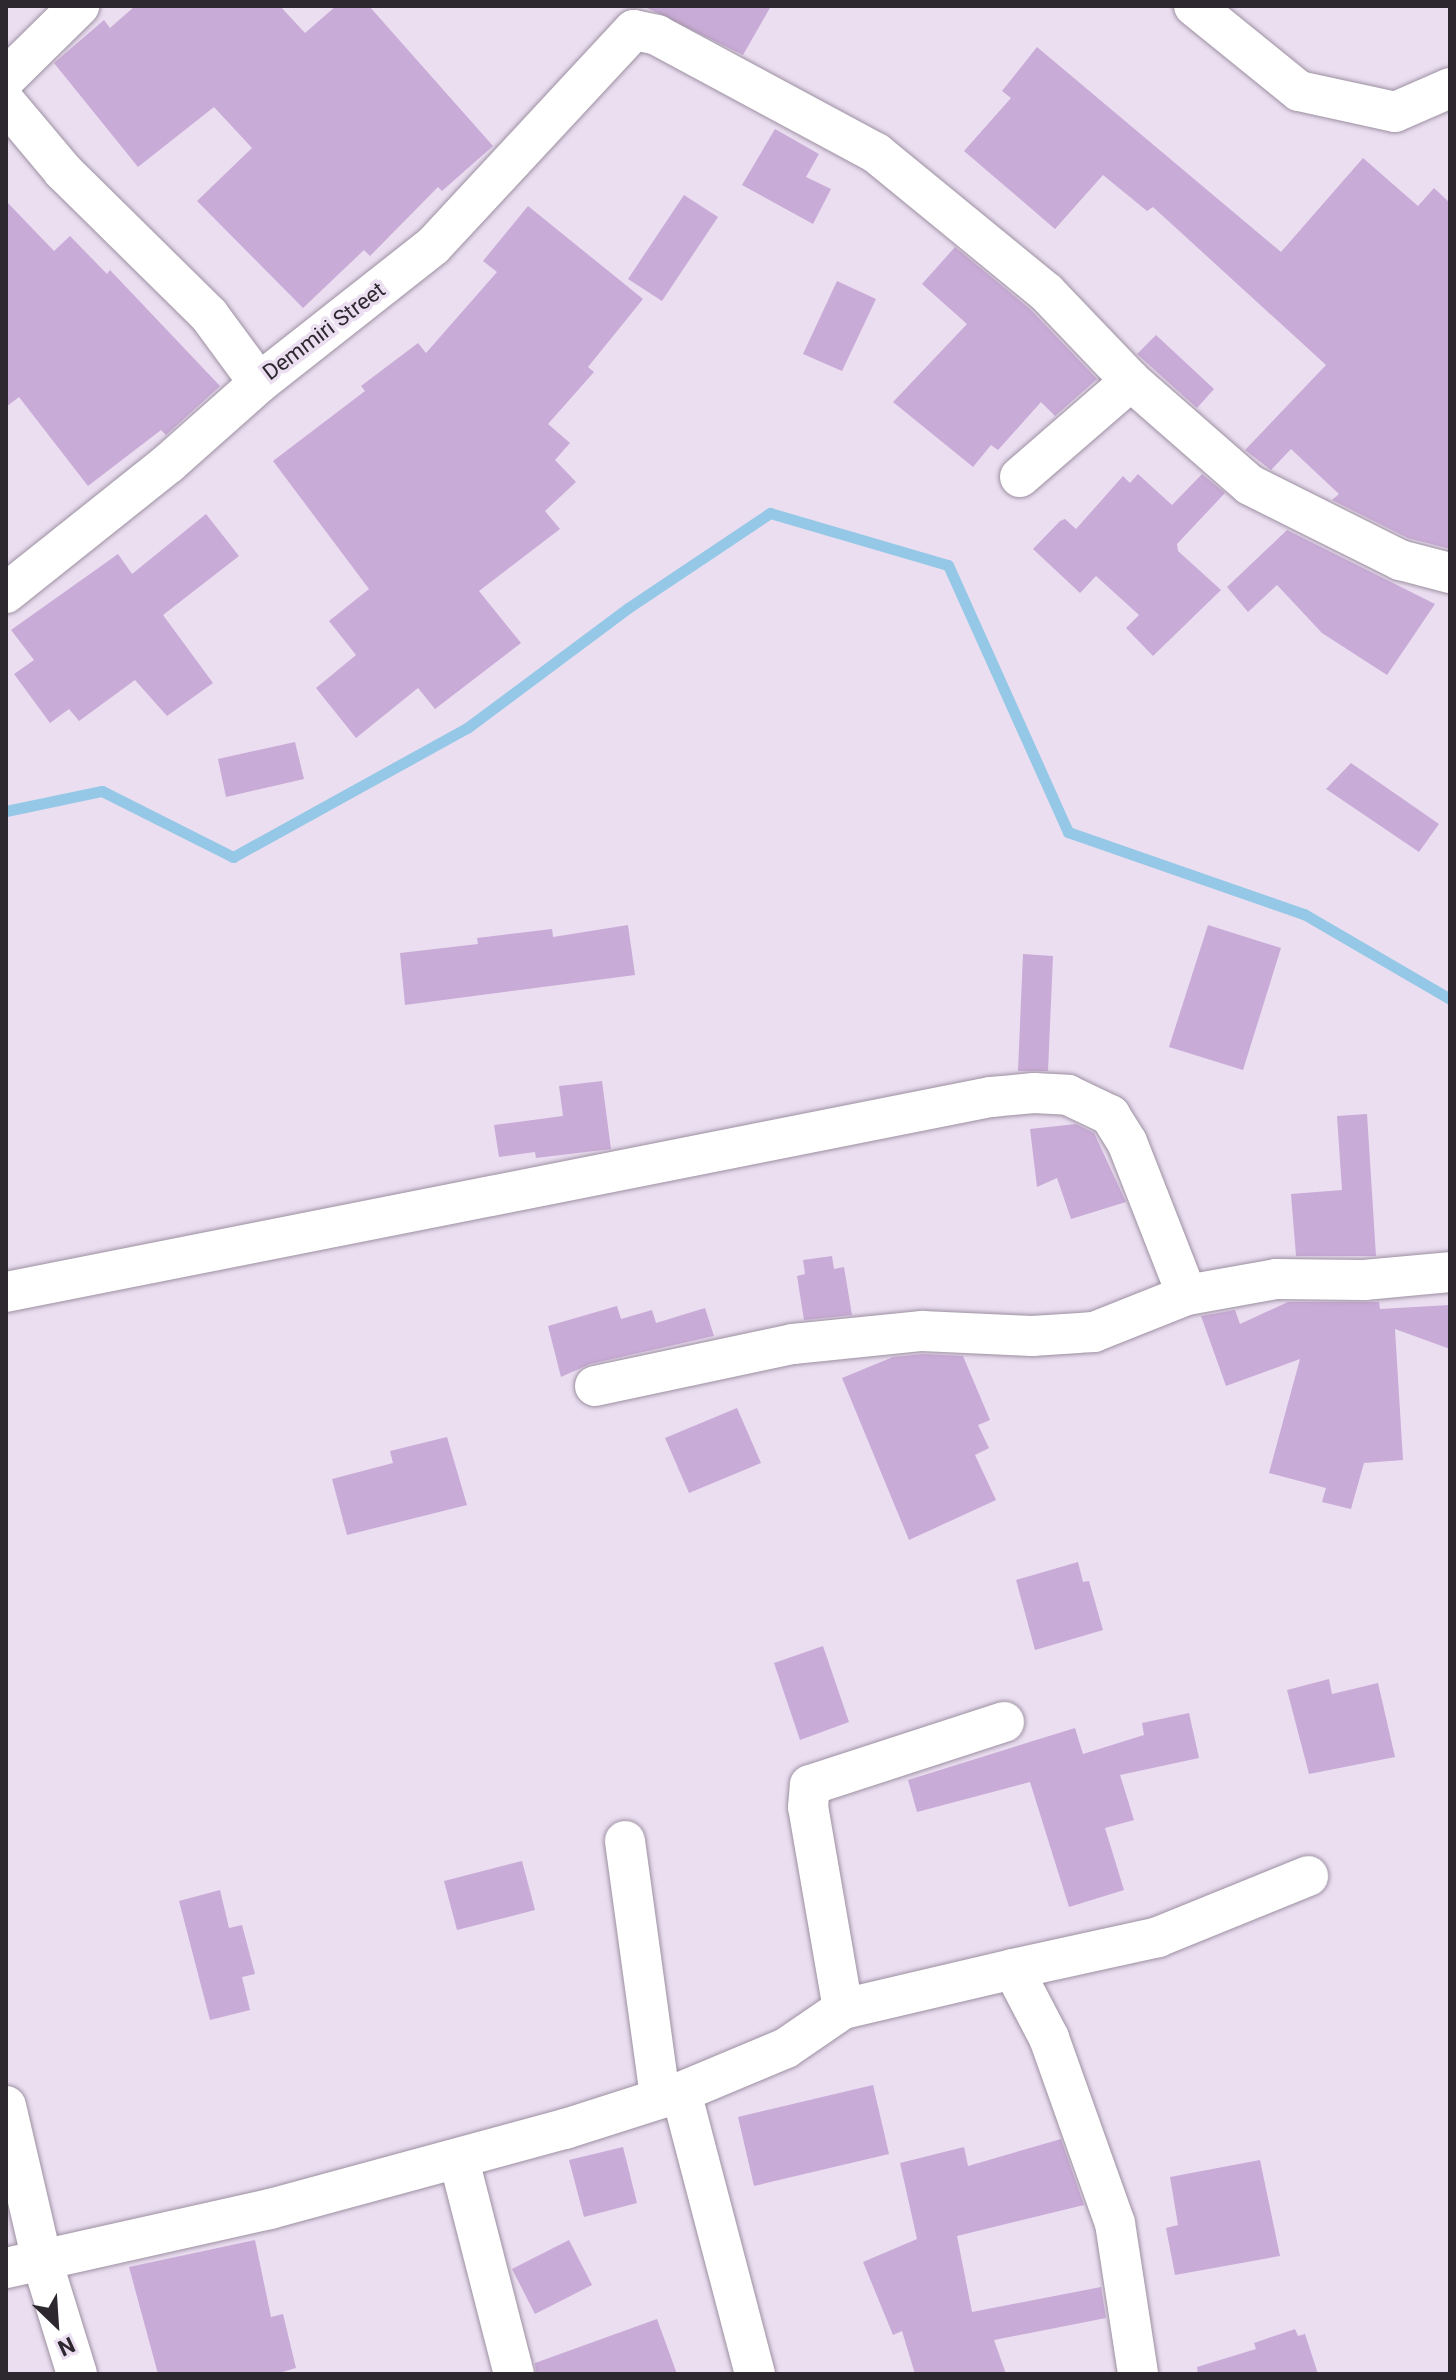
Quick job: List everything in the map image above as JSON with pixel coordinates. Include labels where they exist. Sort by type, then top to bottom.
[{"type":"street","points":[[6,78],[79,6]]},
{"type":"street","points":[[1194,6],[1299,91],[1395,112],[1450,88]]},
{"type":"street","name":"Demmiri Street","points":[[6,103],[63,171],[209,315],[259,383],[433,246],[634,30],[657,35],[876,153],[1046,292],[1131,381]]},
{"type":"street","points":[[1020,477],[1131,381],[1250,485],[1400,560],[1450,573]]},
{"type":"street","points":[[6,593],[169,463],[259,383]]},
{"type":"street","points":[[6,1292],[991,1097],[1034,1093],[1068,1095],[1110,1115],[1127,1142],[1187,1295]]},
{"type":"street","points":[[595,1386],[793,1344],[922,1331],[1032,1336],[1094,1332],[1187,1295],[1276,1279],[1364,1280],[1450,1272]]},
{"type":"street","points":[[843,2009],[808,1807],[810,1785],[1004,1722]]},
{"type":"street","points":[[625,1841],[671,2095],[755,2374]]},
{"type":"street","points":[[24,2264],[459,2160],[671,2095],[786,2048],[843,2009],[1158,1937],[1308,1876]]},
{"type":"street","points":[[1013,1969],[1049,2038],[1115,2223],[1138,2374]]},
{"type":"street","points":[[6,2106],[24,2264],[77,2374]]},
{"type":"street","points":[[459,2160],[514,2374]]},
{"type":"building","points":[[135,6],[280,6],[305,33],[336,6],[369,6],[493,146],[442,191],[438,187],[370,256],[364,250],[303,308],[197,201],[252,148],[214,107],[138,167],[54,63],[104,20],[110,28]]},
{"type":"building","points":[[643,6],[771,6],[743,55]]},
{"type":"building","points":[[1037,47],[1281,252],[1363,158],[1418,206],[1434,188],[1450,203],[1450,549],[1408,538],[1332,500],[1339,494],[1291,449],[1271,470],[1245,450],[1326,365],[1153,207],[1147,211],[1103,175],[1055,229],[964,151],[1011,98],[1002,91]]},
{"type":"building","points":[[775,129],[819,154],[806,177],[831,189],[813,224],[742,185]]},
{"type":"building","points":[[684,195],[718,217],[662,301],[628,279]]},
{"type":"building","points":[[6,201],[54,251],[70,236],[107,274],[110,270],[220,386],[166,435],[161,430],[88,486],[19,397],[6,407]]},
{"type":"building","points":[[528,206],[643,299],[588,367],[594,372],[548,424],[570,443],[555,460],[576,482],[545,511],[560,529],[479,591],[521,643],[435,709],[418,688],[356,738],[316,688],[356,655],[329,621],[369,589],[273,461],[365,391],[361,386],[418,343],[426,353],[497,272],[483,261]]},
{"type":"building","points":[[955,247],[1030,309],[1097,379],[1055,416],[1041,402],[998,450],[991,445],[973,467],[893,402],[967,324],[922,284]]},
{"type":"building","points":[[837,281],[876,299],[842,371],[803,354]]},
{"type":"building","points":[[1156,335],[1214,389],[1197,408],[1137,354]]},
{"type":"building","points":[[1138,474],[1172,505],[1202,474],[1225,493],[1177,544],[1178,551],[1221,590],[1153,656],[1126,628],[1139,615],[1096,576],[1080,593],[1033,549],[1060,521],[1065,519],[1076,529],[1123,476],[1130,483]]},
{"type":"building","points":[[206,514],[239,556],[163,615],[213,683],[167,716],[135,680],[79,721],[69,709],[50,723],[14,674],[34,660],[11,630],[118,554],[132,574]]},
{"type":"building","points":[[1287,530],[1435,604],[1387,675],[1322,633],[1277,585],[1248,612],[1227,587]]},
{"type":"building","points":[[295,742],[304,779],[226,797],[218,759]]},
{"type":"building","points":[[1351,763],[1439,824],[1419,852],[1326,789]]},
{"type":"building","points":[[628,925],[635,975],[405,1005],[400,953],[478,944],[477,938],[552,929],[553,937]]},
{"type":"building","points":[[1208,925],[1281,948],[1243,1070],[1169,1047]]},
{"type":"building","points":[[1023,954],[1053,956],[1048,1071],[1018,1071]]},
{"type":"building","points":[[602,1081],[611,1149],[536,1158],[535,1152],[499,1157],[494,1125],[563,1116],[559,1086]]},
{"type":"building","points":[[1367,1114],[1376,1256],[1296,1256],[1291,1194],[1342,1190],[1337,1116]]},
{"type":"building","points":[[1076,1124],[1094,1133],[1126,1202],[1071,1219],[1057,1178],[1037,1187],[1030,1129]]},
{"type":"building","points":[[832,1256],[834,1269],[844,1267],[852,1315],[804,1320],[797,1276],[805,1274],[803,1260]]},
{"type":"building","points":[[1288,1302],[1379,1302],[1380,1309],[1450,1305],[1450,1349],[1395,1329],[1403,1460],[1364,1463],[1351,1509],[1322,1502],[1326,1488],[1269,1473],[1300,1359],[1226,1386],[1201,1316],[1235,1310],[1240,1324]]},
{"type":"building","points":[[617,1306],[621,1319],[652,1310],[656,1323],[705,1308],[714,1336],[590,1364],[561,1377],[548,1326]]},
{"type":"building","points":[[923,1354],[963,1356],[990,1420],[978,1425],[989,1448],[975,1455],[996,1500],[909,1540],[842,1378],[893,1357]]},
{"type":"building","points":[[737,1408],[761,1463],[689,1493],[665,1438]]},
{"type":"building","points":[[447,1437],[467,1505],[347,1535],[332,1479],[393,1463],[390,1451]]},
{"type":"building","points":[[1078,1562],[1083,1582],[1089,1581],[1103,1630],[1035,1650],[1016,1580]]},
{"type":"building","points":[[823,1646],[849,1722],[800,1740],[774,1663]]},
{"type":"building","points":[[1329,1679],[1332,1694],[1378,1683],[1395,1757],[1309,1774],[1287,1690]]},
{"type":"building","points":[[1189,1713],[1199,1758],[1120,1775],[1134,1820],[1105,1828],[1124,1890],[1069,1907],[1030,1782],[917,1812],[908,1780],[1075,1728],[1083,1754],[1144,1735],[1142,1723]]},
{"type":"building","points":[[522,1861],[535,1910],[457,1930],[444,1881]]},
{"type":"building","points":[[220,1890],[229,1928],[242,1925],[255,1974],[242,1977],[250,2010],[210,2020],[179,1901]]},
{"type":"building","points":[[873,2085],[889,2154],[754,2186],[738,2117]]},
{"type":"building","points":[[1061,2139],[1084,2205],[957,2236],[972,2312],[1101,2287],[1106,2318],[994,2340],[1006,2374],[915,2374],[902,2331],[893,2335],[863,2262],[917,2239],[900,2163],[964,2147],[968,2166]]},
{"type":"building","points":[[623,2147],[637,2203],[584,2217],[569,2160]]},
{"type":"building","points":[[1260,2160],[1280,2256],[1175,2275],[1166,2228],[1178,2225],[1170,2177]]},
{"type":"building","points":[[255,2240],[271,2317],[283,2314],[296,2368],[275,2374],[158,2374],[129,2267]]},
{"type":"building","points":[[569,2240],[592,2285],[535,2314],[512,2269]]},
{"type":"building","points":[[657,2319],[677,2374],[536,2374],[535,2363]]},
{"type":"building","points":[[1295,2329],[1298,2336],[1305,2334],[1318,2374],[1198,2374],[1197,2367],[1256,2349],[1254,2343]]},
{"type":"waterway","points":[[6,811],[102,791],[233,857],[467,728],[628,608],[770,513],[948,565],[1068,832],[1304,914],[1450,999]]}]
